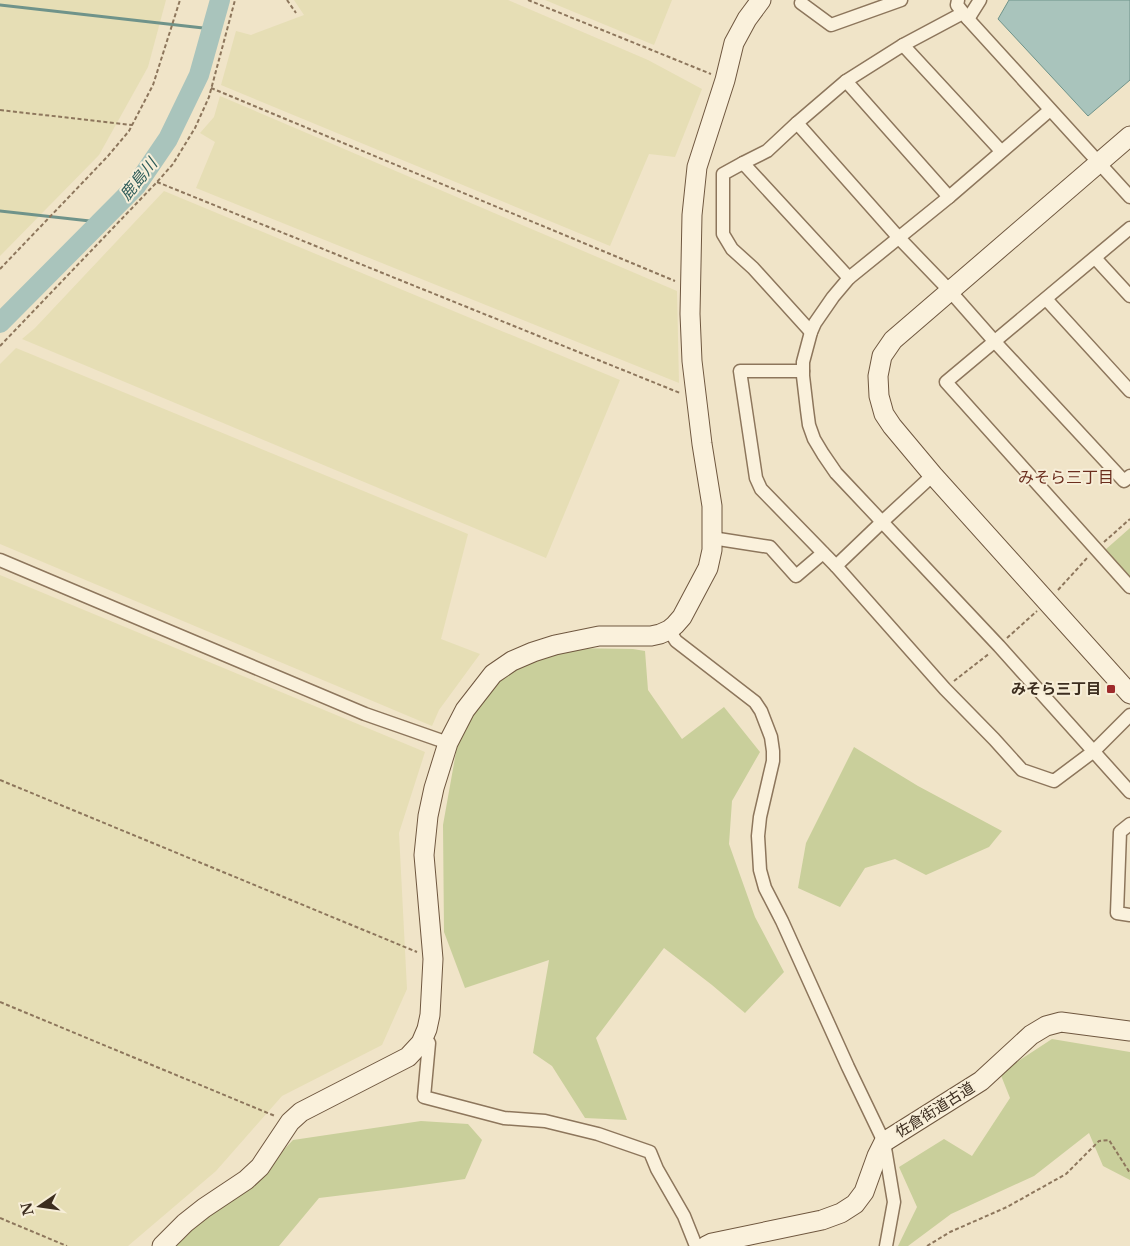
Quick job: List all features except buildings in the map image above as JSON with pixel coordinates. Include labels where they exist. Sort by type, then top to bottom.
[{"type":"street","points":[[162,1246],[185,1223],[246,1180],[260,1167],[290,1122],[302,1112],[408,1057],[422,1043],[430,1015],[433,959],[424,855],[428,816],[434,788],[448,743],[465,710],[479,691],[493,674],[512,661],[533,652],[555,645],[599,636],[651,636],[669,630],[682,617],[708,568],[712,550],[712,506],[692,361],[690,287],[692,215],[697,167],[725,80],[734,43],[747,19],[761,0]]},
{"type":"street","points":[[801,3],[831,24],[902,0]]},
{"type":"street","points":[[958,0],[957,5],[965,16],[1129,195]]},
{"type":"street","points":[[811,332],[753,268],[732,249],[723,234],[723,174],[767,151],[846,81],[903,45],[965,16],[980,0]]},
{"type":"street","points":[[903,45],[1001,151]]},
{"type":"street","points":[[846,81],[949,196]]},
{"type":"street","points":[[1050,110],[849,278],[833,297],[823,310],[811,332],[805,355],[803,371],[807,410],[809,425],[814,439],[836,473],[998,646],[1130,792]]},
{"type":"street","points":[[797,123],[899,238],[1124,481],[1130,476]]},
{"type":"street","points":[[1130,136],[892,340],[882,356],[878,376],[879,396],[884,414],[892,426],[933,475],[1130,694]]},
{"type":"street","points":[[743,163],[849,278]]},
{"type":"street","points":[[1130,228],[946,382],[1130,586]]},
{"type":"street","points":[[1095,258],[1130,296]]},
{"type":"street","points":[[1046,299],[1130,391]]},
{"type":"street","points":[[803,371],[740,371],[756,478],[761,489],[836,566],[945,688],[1022,770],[1054,781],[1094,751],[1130,715]]},
{"type":"street","points":[[836,566],[933,475]]},
{"type":"street","points":[[712,538],[770,547],[796,576],[823,553]]},
{"type":"street","points":[[0,560],[365,714],[448,743]]},
{"type":"street","points":[[669,630],[676,641],[755,702],[761,711],[771,737],[773,761],[760,818],[758,836],[760,870],[765,888],[884,1142],[894,1202],[886,1246]]},
{"type":"street","points":[[1130,824],[1120,832],[1117,913],[1130,915]]},
{"type":"street","name":"佐倉街道古道","points":[[706,1246],[712,1243],[822,1220],[841,1213],[855,1204],[864,1192],[884,1142],[981,1081],[1031,1035],[1046,1026],[1060,1022],[1130,1031]]},
{"type":"street","points":[[424,1036],[429,1043],[424,1097],[504,1118],[545,1121],[598,1134],[650,1152],[657,1170],[684,1216],[696,1246]]},
{"type":"path","points":[[0,269],[108,156],[130,130],[153,85],[180,0]]},
{"type":"path","points":[[0,346],[173,164],[195,128],[209,97],[234,0]]},
{"type":"path","points":[[287,0],[296,13]]},
{"type":"path","points":[[528,0],[725,80]]},
{"type":"path","points":[[211,88],[690,287]]},
{"type":"path","points":[[0,110],[132,126]]},
{"type":"path","points":[[157,182],[696,399]]},
{"type":"path","points":[[945,688],[998,646],[1046,602],[1096,549],[1130,519]]},
{"type":"path","points":[[0,780],[433,959]]},
{"type":"path","points":[[0,1002],[290,1122]]},
{"type":"path","points":[[927,1246],[950,1232],[1007,1206],[1066,1174],[1099,1141],[1108,1140],[1130,1172]]},
{"type":"path","points":[[0,1218],[67,1246]]},
{"type":"shaded area","points":[[0,0],[166,0],[148,67],[99,155],[0,256]]},
{"type":"shaded area","points":[[294,0],[508,0],[648,60],[702,89],[675,157],[649,154],[610,246],[221,85],[236,31],[251,35],[304,15]]},
{"type":"shaded area","points":[[545,0],[672,0],[654,45]]},
{"type":"shaded area","points":[[220,96],[677,291],[679,383],[196,188],[215,142],[200,133],[214,117]]},
{"type":"shaded area","points":[[164,191],[620,380],[546,558],[22,339],[35,328]]},
{"type":"shaded area","points":[[16,348],[468,534],[441,639],[480,654],[439,710],[432,726],[0,544],[0,364]]},
{"type":"shaded area","points":[[0,575],[425,752],[399,833],[407,989],[382,1045],[282,1096],[216,1171],[128,1246],[0,1246]]},
{"type":"green space","points":[[1130,528],[1130,578],[1105,550]]},
{"type":"green space","points":[[569,648],[633,649],[645,651],[648,690],[682,739],[724,707],[760,752],[732,801],[729,844],[755,917],[784,972],[745,1013],[664,948],[596,1038],[627,1120],[585,1118],[552,1066],[533,1053],[549,960],[465,988],[444,932],[443,825],[461,724],[510,669]]},
{"type":"green space","points":[[854,747],[918,786],[1002,831],[989,847],[926,875],[895,859],[865,868],[840,907],[798,888],[806,843]]},
{"type":"green space","points":[[1052,1039],[1130,1052],[1130,1180],[1103,1166],[1089,1133],[1034,1176],[951,1214],[908,1246],[898,1246],[917,1207],[899,1167],[944,1139],[972,1156],[1010,1098],[1000,1073]]},
{"type":"green space","points":[[421,1121],[468,1124],[482,1140],[465,1179],[319,1198],[279,1246],[170,1246],[248,1187],[293,1140]]},
{"type":"water","points":[[1009,0],[1130,0],[1130,80],[1088,116],[998,19]]},
{"type":"waterway","name":"鹿島川","points":[[0,323],[136,186],[168,139],[199,75],[220,0]]},
{"type":"waterway","points":[[0,5],[212,29]]},
{"type":"waterway","points":[[0,211],[99,222]]},
{"type":"place","name":"みそら三丁目","points":[[1111,689]]},
{"type":"district","name":"みそら三丁目","points":[[1066,477]]}]
